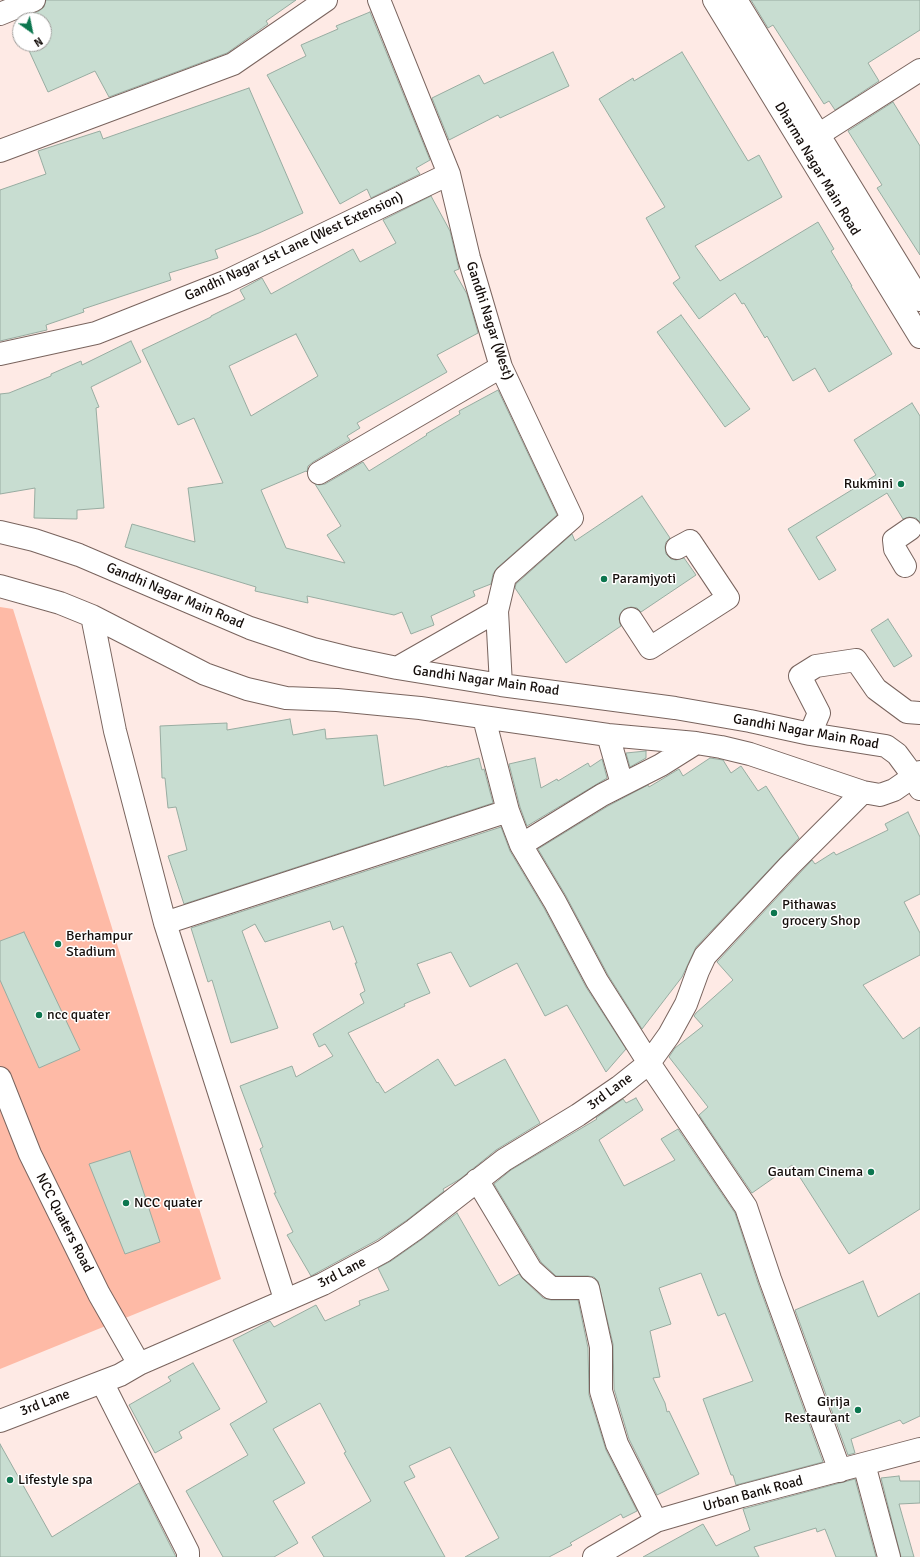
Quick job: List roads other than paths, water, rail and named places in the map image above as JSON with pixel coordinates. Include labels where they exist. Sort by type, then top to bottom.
[{"type":"street","points":[[0,14],[34,0]]},
{"type":"street","points":[[0,151],[233,64],[326,0]]},
{"type":"street","name":"Gandhi Nagar (West)","points":[[379,0],[449,174],[469,258],[501,367],[572,518],[505,577],[497,611],[501,685]]},
{"type":"street","name":"Dharma Nagar Main Road","points":[[714,0],[811,140],[916,302],[920,337]]},
{"type":"street","name":"Dharma Nagar Main Road","points":[[736,0],[811,140]]},
{"type":"street","points":[[811,140],[920,70]]},
{"type":"street","name":"Gandhi Nagar 1st Lane (West Extension)","points":[[0,354],[96,333],[225,282],[449,174]]},
{"type":"street","points":[[319,473],[501,367]]},
{"type":"street","points":[[905,566],[894,549],[894,540],[910,529]]},
{"type":"street","name":"Gandhi Nagar Main Road","points":[[0,532],[34,540],[79,555],[250,628],[313,649],[397,668],[501,685],[675,708],[750,721],[810,734],[886,746],[897,754],[918,779],[880,795],[863,792],[750,754],[696,744],[608,735],[420,708],[337,700],[286,698],[247,690],[205,674],[92,616],[60,603],[0,586]]},
{"type":"street","points":[[631,619],[650,648],[728,598],[690,541],[677,548]]},
{"type":"street","points":[[397,668],[497,611]]},
{"type":"street","points":[[92,616],[115,731],[165,923],[285,1299]]},
{"type":"street","points":[[810,734],[819,713],[800,676],[816,666],[856,660],[876,689],[907,712],[920,713]]},
{"type":"street","points":[[484,718],[508,811],[521,844],[555,902],[597,981],[649,1063],[746,1207],[770,1279],[840,1471]]},
{"type":"street","points":[[608,735],[622,784]]},
{"type":"street","points":[[521,844],[622,784],[661,765],[696,744]]},
{"type":"street","name":"3rd Lane","points":[[0,1421],[120,1375],[139,1364],[322,1284],[384,1251],[414,1230],[504,1160],[578,1115],[619,1086],[649,1063],[678,1020],[686,1004],[704,956],[789,866],[863,792]]},
{"type":"street","points":[[165,923],[508,811]]},
{"type":"street","name":"NCC Quaters Road","points":[[0,1078],[30,1154],[99,1294],[139,1364]]},
{"type":"street","points":[[477,1180],[531,1270],[550,1288],[588,1288],[601,1347],[600,1391],[617,1444],[656,1521]]},
{"type":"street","points":[[102,1382],[188,1552],[188,1557]]},
{"type":"street","name":"Urban Bank Road","points":[[594,1557],[656,1521],[742,1496],[919,1450]]},
{"type":"street","points":[[864,1464],[889,1557]]},
{"type":"place","name":"Rukmini","points":[[901,484]]},
{"type":"place","name":"Paramjyoti","points":[[604,579]]},
{"type":"place","name":"Pithawas grocery Shop","points":[[774,913]]},
{"type":"place","name":"Berhampur Stadium","points":[[58,944]]},
{"type":"place","name":"ncc quater","points":[[39,1015]]},
{"type":"place","name":"Gautam Cinema","points":[[871,1172]]},
{"type":"place","name":"NCC quater","points":[[126,1203]]},
{"type":"place","name":"Girija Restaurant","points":[[858,1410]]},
{"type":"place","name":"Lifestyle spa","points":[[10,1480]]}]
